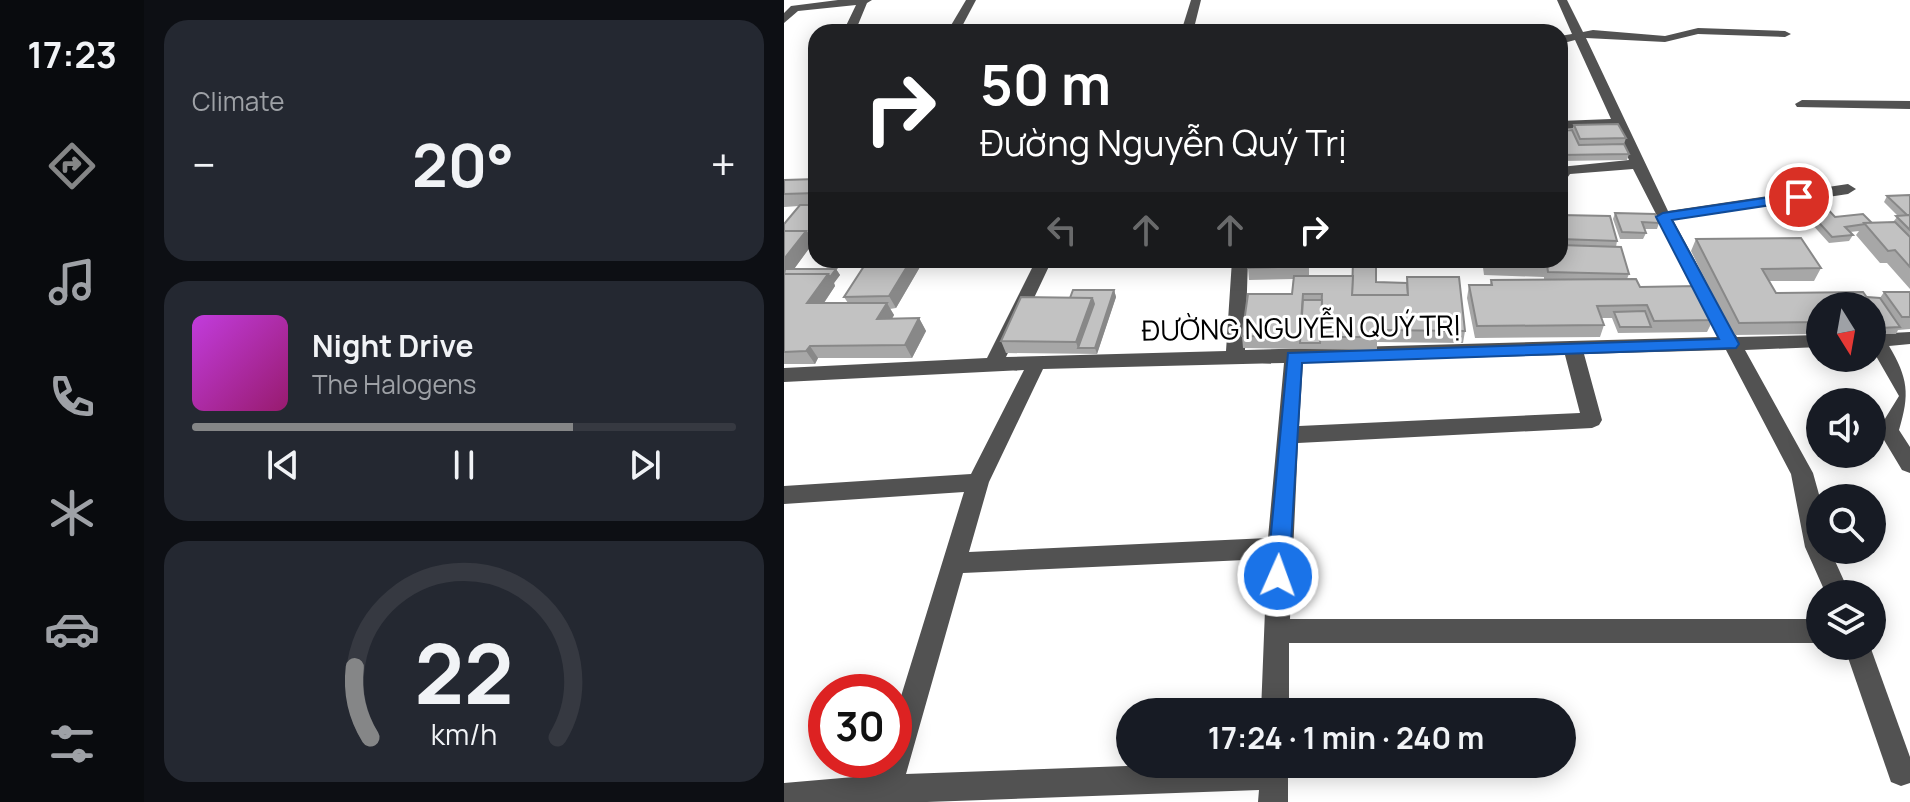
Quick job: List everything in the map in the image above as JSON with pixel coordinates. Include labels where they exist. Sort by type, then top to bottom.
[{"type":"street","points":[[784,20],[795,8],[865,0]]},
{"type":"street","points":[[853,24],[865,0]]},
{"type":"street","points":[[958,24],[971,0]]},
{"type":"street","points":[[1189,24],[1196,0]]},
{"type":"street","points":[[1562,0],[1663,217],[1802,473],[1811,497],[1818,549],[1832,580]]},
{"type":"street","points":[[1568,38],[1593,33],[1665,39],[1698,31],[1785,34]]},
{"type":"street","points":[[1802,104],[1910,105]]},
{"type":"street","points":[[1568,125],[1618,123]]},
{"type":"street","points":[[1568,170],[1637,164]]},
{"type":"street","points":[[1663,217],[1848,189]]},
{"type":"street","points":[[993,364],[1040,268]]},
{"type":"street","points":[[1235,359],[1240,268]]},
{"type":"street","points":[[1886,339],[1910,338]]},
{"type":"street","name":"ĐƯỜNG NGUYỄN QUÝ TRỊ","points":[[784,375],[993,364],[1806,341]]},
{"type":"street","points":[[1288,435],[1592,420],[1573,349]]},
{"type":"street","points":[[1275,698],[1279,548],[1294,357]]},
{"type":"street","points":[[1886,359],[1909,396],[1888,430],[1910,464]]},
{"type":"street","points":[[887,789],[978,482],[1037,363]]},
{"type":"street","points":[[784,495],[978,482]]},
{"type":"street","points":[[954,563],[1279,548]]},
{"type":"street","points":[[1277,631],[1806,631]]},
{"type":"street","points":[[1862,660],[1901,772]]},
{"type":"street","points":[[784,798],[887,789],[1273,780]]},
{"type":"building","points":[[1618,124],[1626,138],[1580,139],[1574,125]]},
{"type":"building","points":[[1568,130],[1572,130],[1579,145],[1624,144],[1629,154],[1568,155]]},
{"type":"building","points":[[808,179],[808,193],[784,194],[784,180]]},
{"type":"building","points":[[1910,195],[1910,215],[1887,196]]},
{"type":"building","points":[[1822,203],[1835,217],[1863,214],[1872,223],[1845,227],[1853,235],[1832,237],[1803,205]]},
{"type":"building","points":[[800,205],[808,205],[808,234],[806,231],[784,231],[784,224]]},
{"type":"building","points":[[1615,213],[1655,214],[1659,223],[1642,222],[1646,233],[1622,232]]},
{"type":"building","points":[[1568,215],[1610,216],[1617,241],[1568,239]]},
{"type":"building","points":[[1910,215],[1910,230],[1896,216]]},
{"type":"building","points":[[1895,222],[1910,237],[1910,267],[1895,250],[1888,251],[1864,223]]},
{"type":"building","points":[[784,231],[806,231],[784,259]]},
{"type":"building","points":[[1801,238],[1821,268],[1762,269],[1776,293],[1806,293],[1806,322],[1739,323],[1696,239]]},
{"type":"building","points":[[1568,245],[1621,247],[1629,274],[1548,272],[1547,268],[1568,268]]},
{"type":"building","points":[[863,268],[906,268],[889,296],[844,297]]},
{"type":"building","points":[[1353,268],[1376,268],[1376,282],[1407,283],[1408,295],[1352,295]]},
{"type":"building","points":[[785,269],[836,269],[830,277],[828,274],[784,274]]},
{"type":"building","points":[[784,274],[828,274],[807,303],[887,303],[877,319],[919,318],[905,345],[810,346],[806,351],[784,352]]},
{"type":"building","points":[[1294,276],[1353,276],[1352,295],[1408,295],[1407,277],[1459,277],[1465,331],[1377,330],[1377,337],[1320,337],[1322,294],[1303,294],[1300,337],[1242,336],[1248,294],[1292,294]]},
{"type":"building","points":[[1636,279],[1640,287],[1697,286],[1713,320],[1654,321],[1647,305],[1597,306],[1604,325],[1477,326],[1469,285],[1492,285],[1491,280]]},
{"type":"building","points":[[1073,290],[1114,290],[1095,348],[1078,348],[1094,304],[1092,298],[1070,298]]},
{"type":"building","points":[[1886,292],[1910,292],[1910,317],[1902,317]]},
{"type":"building","points":[[1021,297],[1092,298],[1076,342],[1001,341]]},
{"type":"building","points":[[1303,300],[1322,300],[1320,343],[1300,343]]},
{"type":"building","points":[[1886,307],[1900,327],[1886,328]]},
{"type":"building","points":[[1645,311],[1651,327],[1620,327],[1614,312]]},
{"type":"route","points":[[1278,576],[1294,357],[1730,344],[1663,217],[1799,197]]}]
